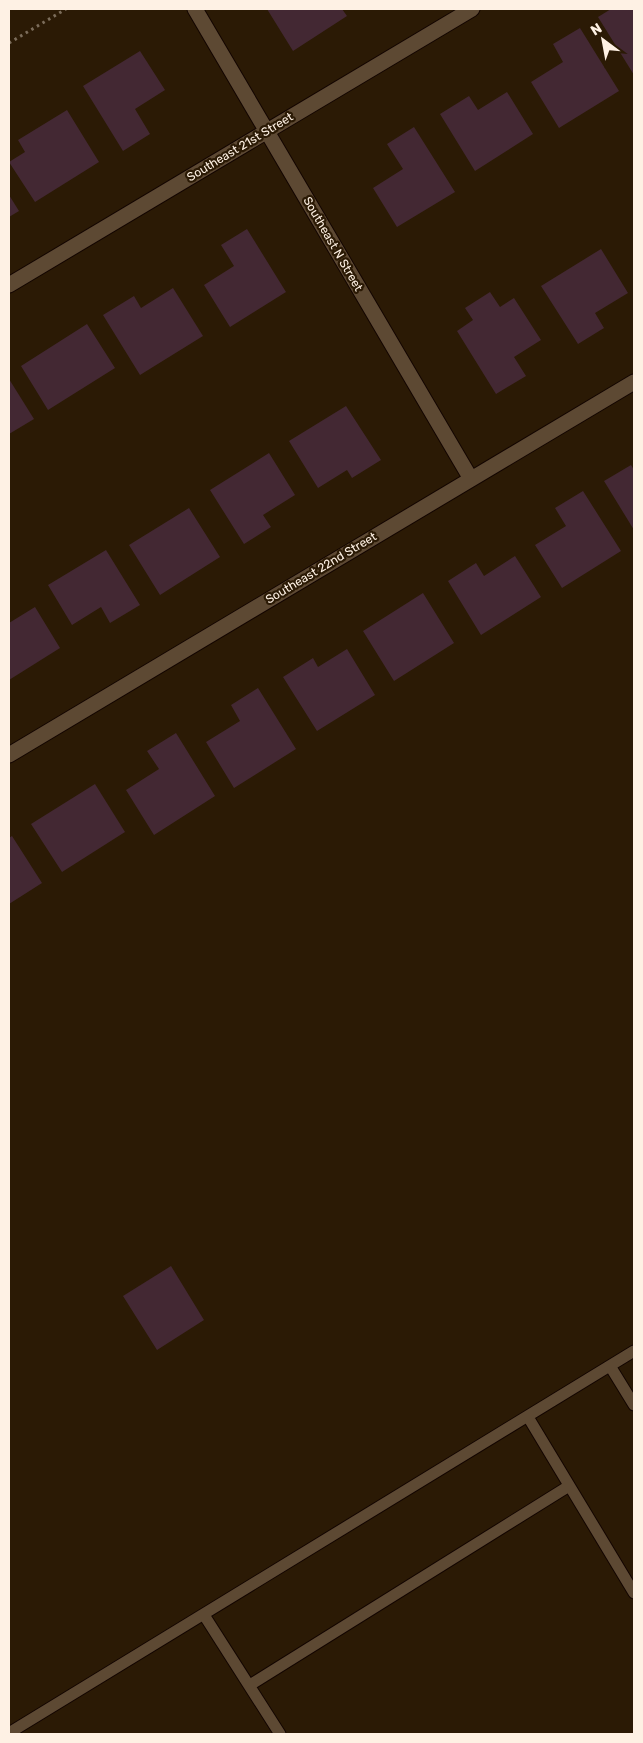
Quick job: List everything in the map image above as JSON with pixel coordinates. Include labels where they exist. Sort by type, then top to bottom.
[{"type":"street","name":"Southeast N Street","points":[[195,9],[471,479]]},
{"type":"street","name":"Southeast 21st Street","points":[[9,285],[472,9]]},
{"type":"street","name":"Southeast 22nd Street","points":[[9,755],[634,382]]},
{"type":"lane","points":[[9,1733],[634,1351]]},
{"type":"lane","points":[[610,1366],[634,1405]]},
{"type":"lane","points":[[528,1417],[634,1593]]},
{"type":"lane","points":[[250,1685],[570,1486]]},
{"type":"lane","points":[[204,1615],[280,1734]]},
{"type":"path","points":[[9,43],[66,9]]},
{"type":"building","points":[[267,9],[342,9],[347,16],[293,51]]},
{"type":"building","points":[[611,9],[634,10],[634,75],[598,17]]},
{"type":"building","points":[[580,28],[619,91],[559,128],[531,82],[563,62],[553,44]]},
{"type":"building","points":[[140,51],[165,90],[135,109],[150,134],[123,151],[83,86]]},
{"type":"building","points":[[507,92],[533,134],[475,171],[440,114],[469,96],[478,110]]},
{"type":"building","points":[[67,110],[99,162],[35,202],[9,162],[25,152],[18,140]]},
{"type":"building","points":[[414,127],[455,192],[397,227],[373,188],[403,169],[387,144]]},
{"type":"building","points":[[9,195],[19,211],[9,217]]},
{"type":"building","points":[[247,229],[286,292],[230,327],[204,285],[234,266],[221,245]]},
{"type":"building","points":[[601,249],[628,293],[595,313],[604,328],[578,344],[541,286]]},
{"type":"building","points":[[173,288],[203,336],[140,375],[103,315],[134,296],[141,308]]},
{"type":"building","points":[[490,292],[500,307],[514,298],[541,340],[514,357],[526,376],[496,394],[457,331],[473,320],[465,308]]},
{"type":"building","points":[[87,324],[115,368],[48,410],[21,366]]},
{"type":"building","points":[[9,379],[34,419],[9,434]]},
{"type":"building","points":[[346,406],[381,460],[352,478],[347,470],[318,488],[289,441]]},
{"type":"building","points":[[269,453],[295,495],[263,515],[271,527],[244,544],[210,490]]},
{"type":"building","points":[[631,465],[634,470],[634,530],[604,481]]},
{"type":"building","points":[[583,491],[621,551],[562,588],[535,545],[566,526],[555,508]]},
{"type":"building","points":[[189,508],[220,557],[160,595],[129,545]]},
{"type":"building","points":[[106,550],[140,605],[110,623],[101,607],[72,625],[48,585]]},
{"type":"building","points":[[515,556],[541,597],[481,635],[448,581],[476,563],[484,576]]},
{"type":"building","points":[[423,593],[454,643],[394,681],[363,631]]},
{"type":"building","points":[[35,607],[60,648],[9,680],[9,623]]},
{"type":"building","points":[[347,649],[375,695],[317,731],[283,677],[313,658],[318,667]]},
{"type":"building","points":[[258,688],[296,749],[234,788],[206,742],[240,721],[231,705]]},
{"type":"building","points":[[176,733],[215,796],[154,835],[126,790],[159,769],[147,751]]},
{"type":"building","points":[[95,784],[125,832],[62,872],[31,824]]},
{"type":"building","points":[[12,836],[42,883],[9,904],[9,838]]},
{"type":"building","points":[[171,1266],[204,1320],[157,1350],[123,1296]]}]
